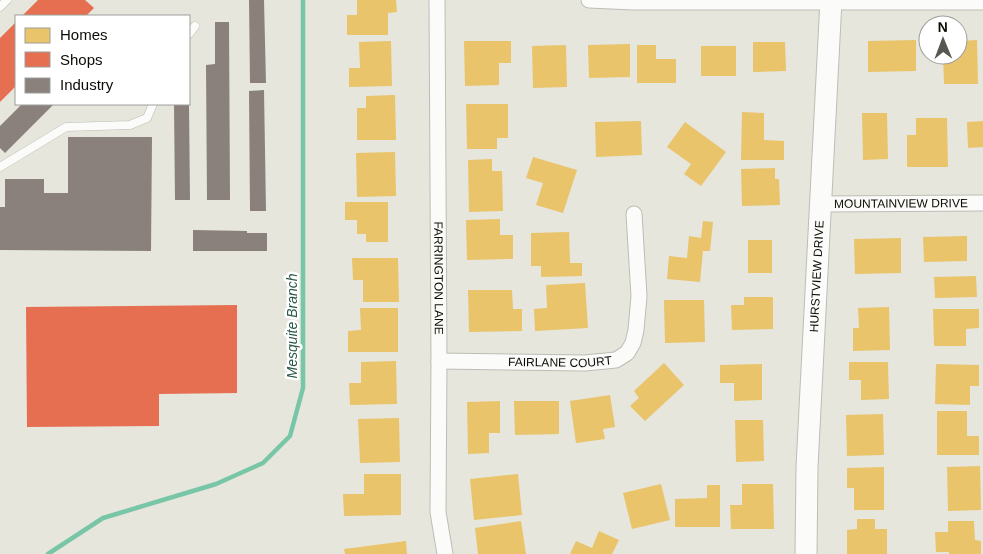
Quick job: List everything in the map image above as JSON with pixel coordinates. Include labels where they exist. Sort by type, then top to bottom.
[{"type":"street","name":"FARRINGTON LANE","points":[[437,0],[438,512],[445,554]]},
{"type":"street","points":[[589,0],[633,2],[983,2]]},
{"type":"street","name":"HURSTVIEW DRIVE","points":[[806,554],[807,467],[831,1]]},
{"type":"street","name":"MOUNTAINVIEW DRIVE","points":[[820,204],[983,203]]},
{"type":"street","name":"FAIRLANE COURT","points":[[439,361],[585,363],[616,360],[627,353],[633,343],[636,330],[639,296],[634,214]]},
{"type":"lane","points":[[0,7],[7,0]]},
{"type":"lane","points":[[190,33],[195,26]]},
{"type":"lane","points":[[0,168],[66,127],[130,125],[147,118],[153,105]]},
{"type":"building: Homes","points":[[357,0],[396,0],[397,12],[388,13],[388,35],[347,35],[347,15],[357,15]]},
{"type":"building: Homes","points":[[916,40],[916,71],[868,72],[868,41]]},
{"type":"building: Homes","points":[[968,40],[977,40],[978,84],[944,84],[943,65],[968,65]]},
{"type":"building: Homes","points":[[391,41],[392,86],[349,87],[349,68],[360,68],[359,42]]},
{"type":"building: Homes","points":[[464,41],[511,41],[511,63],[499,63],[499,85],[465,86]]},
{"type":"building: Homes","points":[[753,42],[785,42],[786,71],[753,72]]},
{"type":"building: Homes","points":[[630,44],[630,77],[589,78],[588,45]]},
{"type":"building: Homes","points":[[566,45],[567,87],[533,88],[532,46]]},
{"type":"building: Homes","points":[[637,45],[656,45],[656,59],[676,59],[676,83],[637,83]]},
{"type":"building: Homes","points":[[701,46],[736,46],[736,76],[701,76]]},
{"type":"building: Homes","points":[[395,95],[396,140],[357,140],[357,108],[366,108],[366,96]]},
{"type":"building: Homes","points":[[466,104],[508,104],[508,138],[497,138],[497,149],[467,149]]},
{"type":"building: Homes","points":[[742,112],[764,113],[764,140],[784,141],[784,160],[741,160]]},
{"type":"building: Homes","points":[[862,113],[887,113],[888,159],[863,160]]},
{"type":"building: Homes","points":[[916,118],[947,118],[948,167],[907,167],[907,135],[916,135]]},
{"type":"building: Homes","points":[[641,121],[642,155],[596,157],[595,122]]},
{"type":"building: Homes","points":[[983,121],[983,147],[968,148],[967,122]]},
{"type":"building: Homes","points":[[685,122],[726,152],[701,186],[684,174],[691,164],[667,147]]},
{"type":"building: Homes","points":[[395,152],[396,196],[357,197],[356,153]]},
{"type":"building: Homes","points":[[533,157],[577,170],[563,213],[536,205],[543,183],[526,178]]},
{"type":"building: Homes","points":[[492,159],[492,171],[502,171],[503,211],[469,212],[468,160]]},
{"type":"building: Homes","points":[[775,168],[775,179],[779,179],[780,205],[742,206],[741,169]]},
{"type":"building: Homes","points":[[345,202],[388,202],[388,242],[366,242],[366,234],[357,234],[357,220],[345,220]]},
{"type":"building: Homes","points":[[500,219],[500,235],[513,235],[513,259],[467,260],[466,220]]},
{"type":"building: Homes","points":[[703,221],[713,222],[710,251],[703,251],[700,282],[667,279],[669,256],[687,258],[689,236],[701,238]]},
{"type":"building: Homes","points":[[569,232],[570,263],[582,263],[582,276],[541,277],[541,266],[531,266],[531,233]]},
{"type":"building: Homes","points":[[967,236],[967,261],[924,262],[923,237]]},
{"type":"building: Homes","points":[[901,238],[901,273],[855,274],[854,239]]},
{"type":"building: Homes","points":[[748,240],[772,240],[772,273],[748,273]]},
{"type":"building: Homes","points":[[352,258],[398,258],[399,302],[363,302],[363,280],[353,280]]},
{"type":"building: Homes","points":[[976,276],[977,297],[935,298],[934,277]]},
{"type":"building: Homes","points":[[585,283],[588,328],[535,331],[534,309],[547,308],[546,285]]},
{"type":"building: Homes","points":[[468,290],[512,290],[513,309],[522,309],[522,331],[469,332]]},
{"type":"building: Homes","points":[[744,297],[773,297],[773,329],[732,330],[731,305],[744,305]]},
{"type":"building: Homes","points":[[664,300],[704,300],[705,342],[665,343]]},
{"type":"building: Homes","points":[[889,307],[890,350],[853,351],[853,328],[859,328],[858,308]]},
{"type":"building: Homes","points":[[360,308],[398,308],[398,352],[348,352],[348,331],[361,330]]},
{"type":"building: Homes","points":[[933,309],[979,309],[979,328],[966,329],[966,346],[934,346]]},
{"type":"building: Homes","points":[[396,361],[397,404],[350,405],[349,383],[361,383],[361,362]]},
{"type":"building: Homes","points":[[849,362],[888,362],[889,399],[861,400],[861,380],[849,380]]},
{"type":"building: Homes","points":[[664,363],[684,385],[645,421],[630,406],[639,398],[634,391]]},
{"type":"building: Homes","points":[[762,364],[762,400],[734,401],[734,383],[720,383],[720,365]]},
{"type":"building: Homes","points":[[936,364],[979,365],[979,386],[970,386],[970,405],[935,404]]},
{"type":"building: Homes","points":[[610,395],[615,427],[603,429],[605,439],[576,443],[570,401]]},
{"type":"building: Homes","points":[[500,401],[500,433],[489,433],[489,453],[468,454],[467,402]]},
{"type":"building: Homes","points":[[514,401],[559,401],[559,434],[515,435]]},
{"type":"building: Homes","points":[[937,411],[967,411],[967,436],[979,436],[979,455],[937,455]]},
{"type":"building: Homes","points":[[883,414],[884,455],[847,456],[846,415]]},
{"type":"building: Homes","points":[[399,418],[400,462],[360,463],[358,419]]},
{"type":"building: Homes","points":[[735,420],[763,420],[764,461],[736,462]]},
{"type":"building: Homes","points":[[980,466],[981,510],[948,511],[947,467]]},
{"type":"building: Homes","points":[[884,467],[884,510],[854,510],[854,488],[847,488],[847,468]]},
{"type":"building: Homes","points":[[364,474],[401,474],[401,515],[344,516],[343,494],[364,494]]},
{"type":"building: Homes","points":[[518,474],[522,515],[474,520],[470,479]]},
{"type":"building: Homes","points":[[661,484],[670,520],[632,529],[623,493]]},
{"type":"building: Homes","points":[[742,484],[773,484],[774,529],[731,529],[730,505],[742,505]]},
{"type":"building: Homes","points":[[707,485],[720,485],[720,527],[675,527],[675,499],[707,498]]},
{"type":"building: Homes","points":[[857,519],[875,519],[875,529],[887,529],[887,554],[847,554],[847,530],[857,529]]},
{"type":"building: Homes","points":[[521,521],[526,554],[478,554],[475,528]]},
{"type":"building: Homes","points":[[948,521],[974,521],[975,540],[981,541],[981,554],[936,552],[935,532],[948,532]]},
{"type":"building: Homes","points":[[599,531],[619,540],[612,554],[570,554],[576,541],[592,548]]},
{"type":"building: Homes","points":[[406,541],[407,554],[345,554],[344,549]]},
{"type":"building: Shops","points":[[38,0],[85,0],[94,8],[87,15],[23,15]]},
{"type":"building: Shops","points":[[15,23],[15,87],[0,102],[0,38]]},
{"type":"building: Shops","points":[[237,305],[237,393],[159,394],[159,426],[27,427],[26,307]]},
{"type":"building: Industry","points":[[249,0],[264,0],[266,83],[250,83]]},
{"type":"building: Industry","points":[[215,22],[229,22],[230,200],[207,200],[206,65],[215,64]]},
{"type":"building: Industry","points":[[264,90],[266,211],[250,211],[249,91]]},
{"type":"building: Industry","points":[[21,105],[53,105],[5,153],[0,148],[0,126]]},
{"type":"building: Industry","points":[[174,105],[189,105],[190,200],[175,200]]},
{"type":"building: Industry","points":[[68,137],[152,137],[151,251],[0,250],[0,207],[5,207],[5,179],[44,179],[44,193],[68,193]]},
{"type":"building: Industry","points":[[193,230],[267,233],[267,251],[193,251]]},
{"type":"waterway","name":"Mesquite Branch","points":[[48,554],[103,518],[216,484],[263,463],[290,436],[303,388],[303,0]]}]
